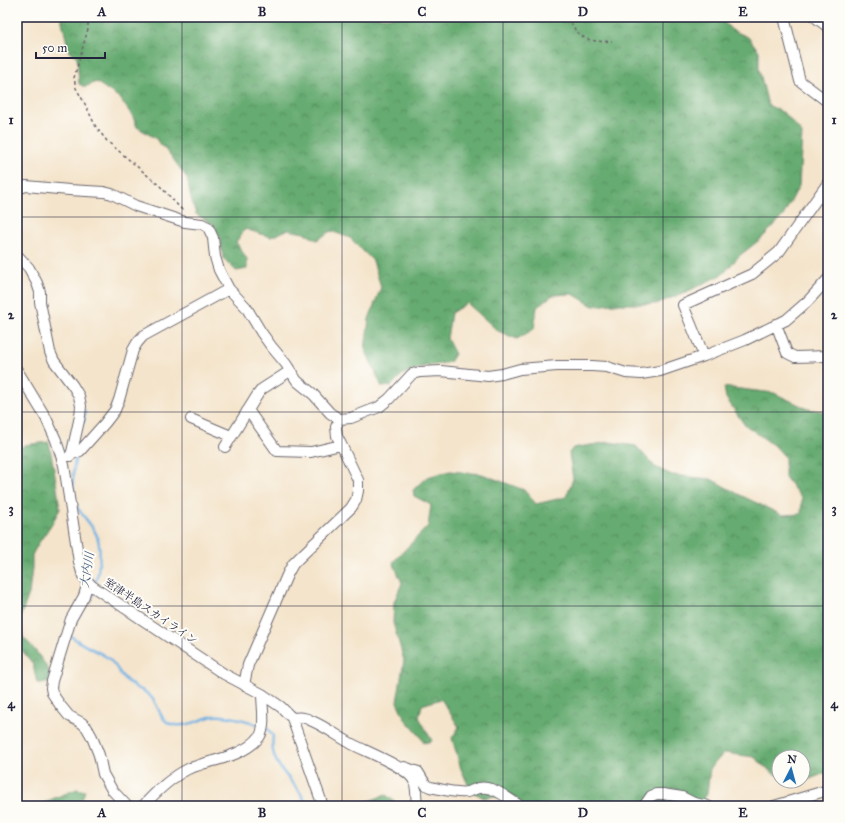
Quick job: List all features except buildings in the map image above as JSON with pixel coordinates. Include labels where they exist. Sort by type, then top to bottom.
[{"type":"street","points":[[784,17],[800,81],[828,102]]},
{"type":"street","points":[[815,17],[828,27]]},
{"type":"street","points":[[704,356],[683,305],[752,274],[779,252],[828,183]]},
{"type":"street","points":[[17,189],[26,186],[104,192],[112,194],[136,206],[185,222],[202,224],[208,227],[213,238],[215,257],[219,270],[229,289],[246,306],[261,332],[286,364],[297,381],[313,394],[330,413],[339,419],[351,418],[379,407],[389,399],[412,374],[420,372],[441,371],[488,376],[520,369],[557,366],[592,366],[626,373],[640,374],[660,371],[745,340],[786,320],[808,301],[828,279]]},
{"type":"street","points":[[820,194],[828,203]]},
{"type":"street","points":[[17,255],[29,268],[37,282],[50,352],[54,361],[79,396],[81,406],[75,452],[64,465]]},
{"type":"street","points":[[75,452],[80,451],[115,410],[120,400],[133,350],[143,336],[229,289]]},
{"type":"street","points":[[776,324],[787,353],[795,357],[828,356]]},
{"type":"street","name":"室津半島スカイライン","points":[[17,370],[46,418],[56,440],[64,465],[79,562],[83,576],[92,586],[224,674],[262,694],[281,707],[292,718],[323,806]]},
{"type":"street","points":[[225,447],[262,389],[290,371]]},
{"type":"street","points":[[248,411],[277,451],[311,452],[341,445]]},
{"type":"street","points":[[191,419],[231,436]]},
{"type":"street","points":[[244,685],[248,665],[293,564],[351,508],[356,500],[358,480],[338,436],[336,427],[339,419]]},
{"type":"street","points":[[88,582],[84,596],[71,619],[51,688],[52,693],[60,705],[70,716],[82,723],[92,736],[99,755],[103,774],[112,790],[127,806]]},
{"type":"street","points":[[143,806],[172,778],[189,768],[220,759],[250,747],[260,736],[264,723],[262,694]]},
{"type":"street","points":[[292,718],[300,717],[312,721],[354,745],[398,767],[411,776],[416,784],[417,806]]},
{"type":"street","points":[[398,767],[406,767],[418,772],[426,785],[430,787],[458,792],[468,792],[482,787],[493,789],[521,806]]},
{"type":"street","points":[[774,806],[828,790]]},
{"type":"street","points":[[644,806],[651,796],[656,794],[682,796],[694,803],[708,806]]},
{"type":"path","points":[[88,17],[88,29],[74,78],[76,88],[96,127],[107,141],[160,186],[183,212]]},
{"type":"path","points":[[568,17],[576,32],[584,38],[595,41],[612,41]]},
{"type":"green space","points":[[61,17],[719,17],[732,30],[748,37],[759,51],[759,69],[768,105],[784,113],[802,133],[799,186],[783,216],[762,238],[739,256],[723,274],[686,292],[656,304],[613,304],[593,306],[573,294],[553,295],[537,307],[534,329],[517,339],[498,331],[467,303],[451,313],[447,339],[455,354],[450,362],[422,367],[403,374],[391,386],[382,387],[365,349],[369,319],[381,287],[373,261],[350,238],[331,231],[317,240],[304,233],[287,230],[271,237],[245,229],[236,242],[247,259],[247,269],[236,271],[223,258],[220,239],[214,225],[196,214],[191,199],[187,178],[171,156],[155,138],[137,127],[133,117],[120,98],[96,82],[85,87],[79,84],[77,56],[69,52]]},
{"type":"green space","points":[[724,387],[774,393],[808,409],[828,412],[828,772],[811,779],[811,749],[771,749],[771,771],[754,757],[724,753],[710,768],[707,794],[700,806],[510,806],[503,798],[492,796],[484,798],[471,791],[461,769],[452,738],[459,727],[441,699],[422,705],[419,717],[432,741],[424,743],[420,736],[405,719],[397,702],[404,660],[393,623],[394,602],[402,583],[393,562],[428,526],[431,505],[414,496],[413,490],[427,477],[450,471],[482,474],[524,490],[536,504],[566,497],[573,479],[569,453],[573,448],[609,442],[636,446],[655,467],[672,475],[711,479],[782,515],[801,514],[802,499],[785,477],[785,457],[777,448],[744,424],[726,398]]},
{"type":"green space","points":[[49,442],[60,509],[32,555],[29,594],[20,618],[23,637],[35,650],[49,670],[49,683],[37,683],[33,664],[20,648],[17,649],[17,450],[25,445]]},
{"type":"green space","points":[[77,789],[85,791],[80,806],[41,806],[47,801]]},
{"type":"green space","points":[[386,795],[394,801],[394,806],[359,806],[363,803]]},
{"type":"waterway","name":"大内川","points":[[84,422],[85,411]]},
{"type":"waterway","name":"大内川","points":[[76,456],[73,481],[74,500],[78,509],[95,532],[99,542],[98,573],[95,585]]},
{"type":"waterway","name":"大内川","points":[[77,618],[93,595],[94,590]]},
{"type":"waterway","name":"大内川","points":[[71,634],[71,636],[79,642],[109,659],[128,682],[149,695],[163,717],[170,724],[185,725],[213,716],[224,716],[237,718],[261,726]]},
{"type":"waterway","name":"大内川","points":[[265,728],[268,729],[273,736],[273,753],[278,764],[300,793],[307,806]]}]
